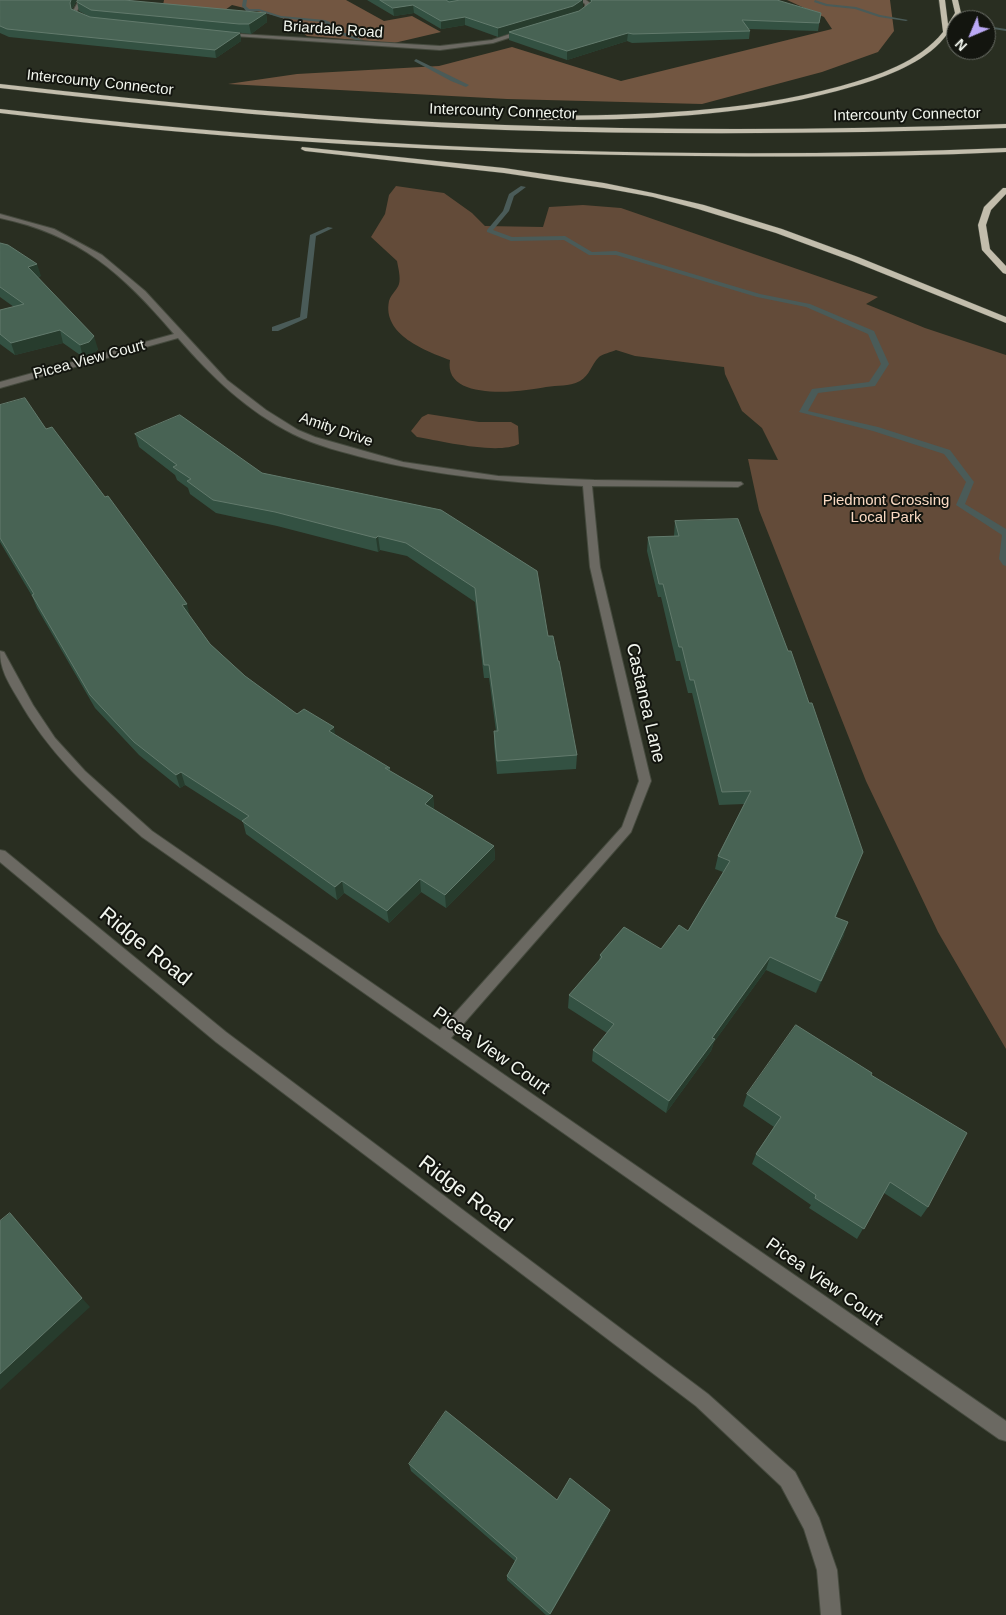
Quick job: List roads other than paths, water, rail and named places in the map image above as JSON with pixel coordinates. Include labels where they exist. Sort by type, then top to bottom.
[{"type":"highway","points":[[535,118],[625,118],[717,112],[778,103],[828,92],[886,74],[926,52],[946,32],[942,0]]},
{"type":"highway","name":"Intercounty Connector","points":[[0,86],[112,99],[286,115],[505,128],[851,131],[1006,126]]},
{"type":"highway","points":[[0,111],[232,140],[541,175],[653,195],[753,222],[833,251],[1006,320]]},
{"type":"highway","points":[[286,115],[465,117]]},
{"type":"highway","points":[[38,116],[259,136],[518,151],[812,155],[1006,150]]},
{"type":"highway","points":[[1006,190],[987,209],[982,225],[986,250],[1006,271]]},
{"type":"street","points":[[81,0],[75,11],[77,15],[92,22]]},
{"type":"street","points":[[576,17],[587,9],[588,3],[582,0]]},
{"type":"street","name":"Briardale Road","points":[[214,35],[440,48],[493,40],[535,28]]},
{"type":"street","name":"Amity Drive","points":[[0,216],[50,229],[80,244],[105,260],[128,279],[178,335],[238,394],[290,429],[332,446],[373,458],[463,476],[587,483],[738,484]]},
{"type":"street","name":"Picea View Court","points":[[0,385],[178,335]]},
{"type":"street","name":"Castanea Lane","points":[[441,1039],[627,829],[645,781],[596,567],[587,483]]},
{"type":"street","name":"Picea View Court","points":[[0,655],[36,720],[60,752],[88,781],[147,834],[1006,1432]]},
{"type":"street","name":"Ridge Road","points":[[0,855],[221,1038],[702,1400],[781,1472],[788,1479],[812,1525],[827,1570],[831,1615]]},
{"type":"waterway","points":[[245,0],[244,6],[248,10],[259,10],[281,17],[323,21],[328,23],[330,29],[361,40]]},
{"type":"waterway","points":[[817,0],[826,5],[856,8],[879,16],[906,20]]},
{"type":"waterway","points":[[996,28],[1006,30]]},
{"type":"waterway","points":[[416,60],[466,85]]},
{"type":"waterway","points":[[523,187],[511,195],[506,211],[489,231],[511,239],[565,238],[591,254],[616,253],[759,296],[808,305],[871,333],[885,364],[872,384],[815,391],[803,412],[875,429],[947,452],[970,482],[960,505],[1006,533]]},
{"type":"waterway","points":[[275,329],[303,318],[313,235],[330,228]]},
{"type":"waterway","points":[[1006,536],[1004,559],[1006,563]]},
{"type":"park label","name":"Piedmont Crossing Local Park","points":[[886,510]]}]
